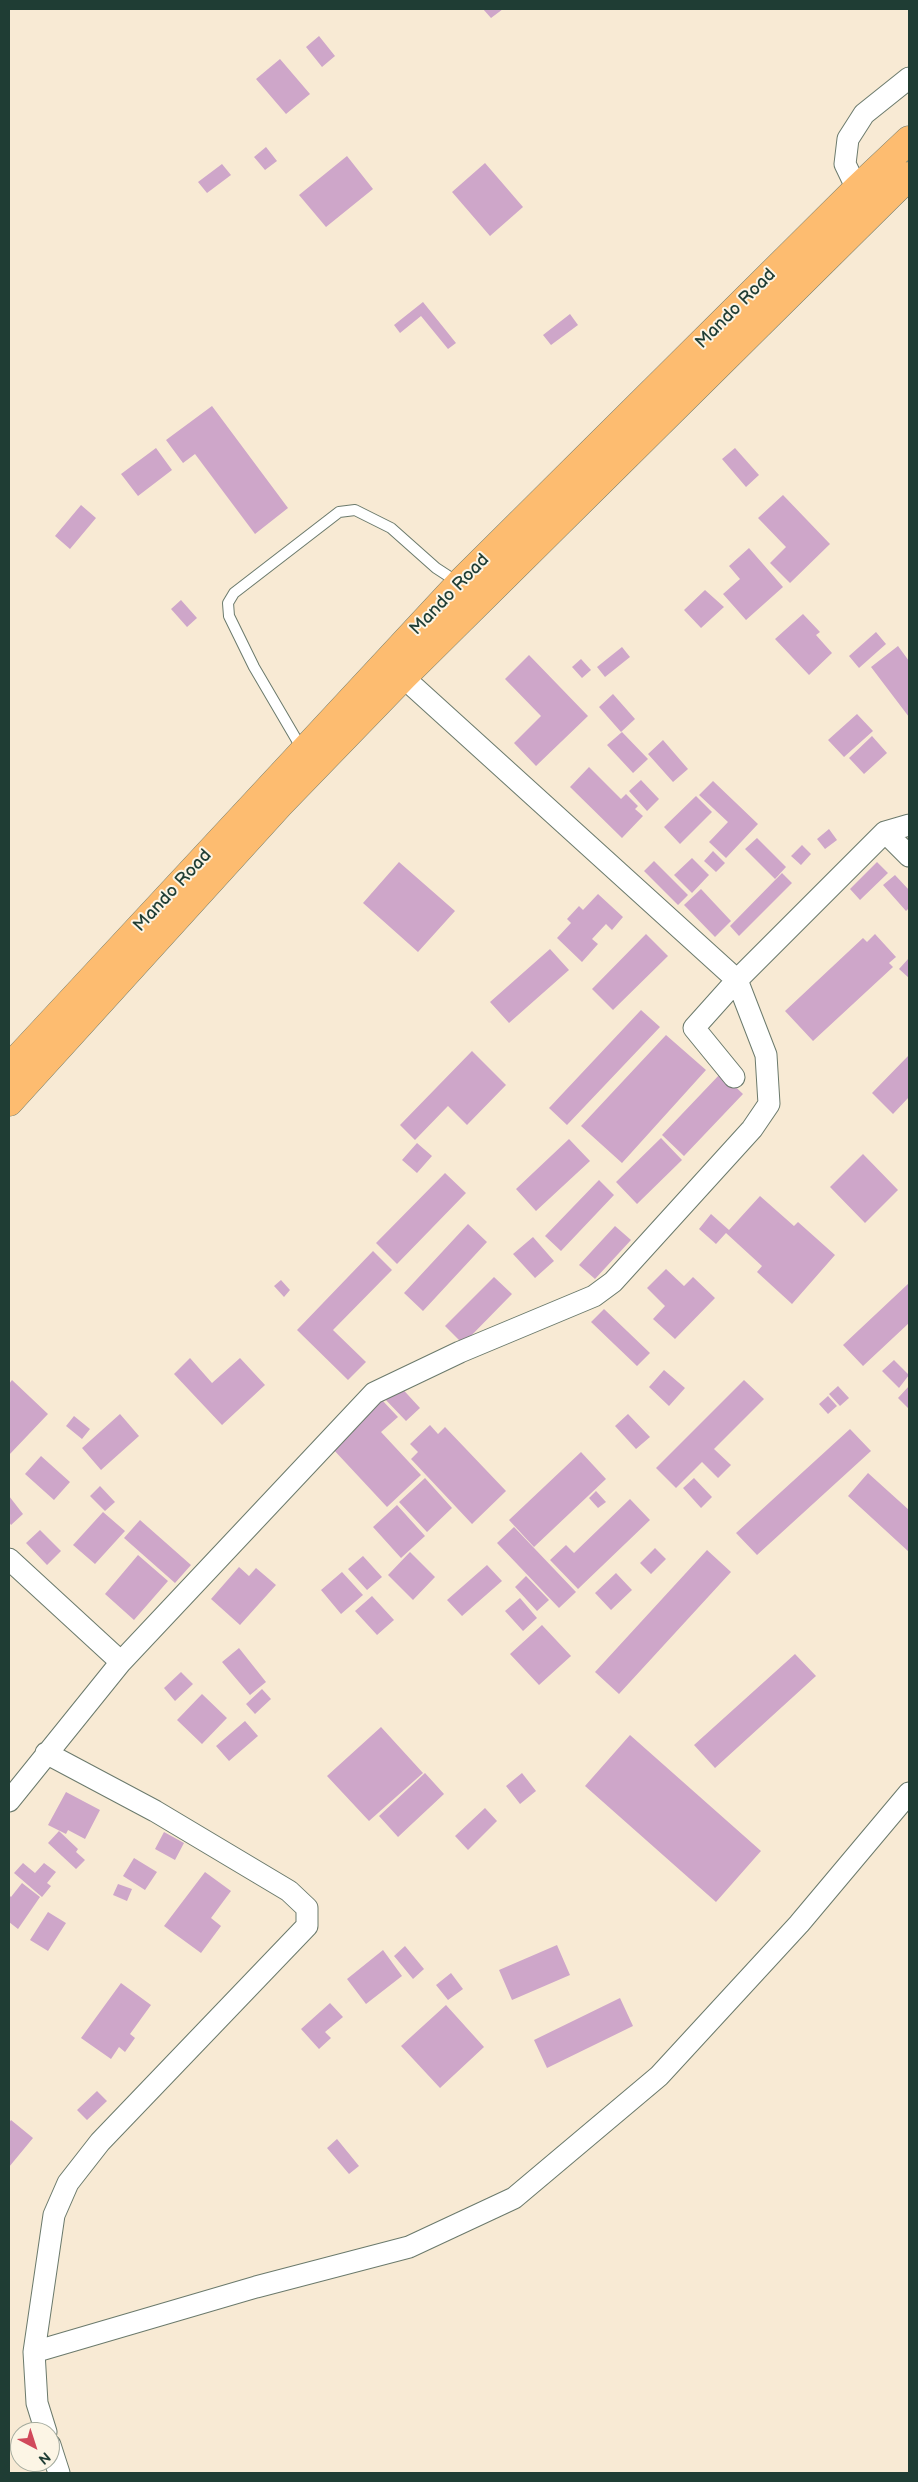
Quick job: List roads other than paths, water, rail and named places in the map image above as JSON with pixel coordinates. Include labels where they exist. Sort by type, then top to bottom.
[{"type":"highway","name":"Mando Road","points":[[9,1068],[460,583],[909,140]]},
{"type":"highway","name":"Mando Road","points":[[9,1102],[279,805],[403,677],[909,176]]},
{"type":"street","points":[[857,190],[845,164],[848,139],[864,114],[909,78]]},
{"type":"street","points":[[9,1801],[121,1662],[374,1393],[460,1352],[594,1296],[613,1282],[752,1130],[769,1104],[766,1055],[737,980],[403,677]]},
{"type":"street","points":[[734,1077],[694,1028],[737,980],[885,832],[909,825]]},
{"type":"street","points":[[885,832],[909,856]]},
{"type":"street","points":[[9,1559],[121,1662]]},
{"type":"street","points":[[43,2422],[37,2404],[34,2352],[54,2215],[68,2183],[100,2142],[307,1926],[307,1908],[289,1891],[156,1811],[46,1753]]},
{"type":"street","points":[[34,2352],[256,2287],[410,2247],[514,2198],[659,2076],[798,1924],[909,1793]]},
{"type":"lane","points":[[303,752],[254,667],[229,616],[228,603],[234,593],[339,512],[355,510],[390,528],[436,568],[460,583]]}]
